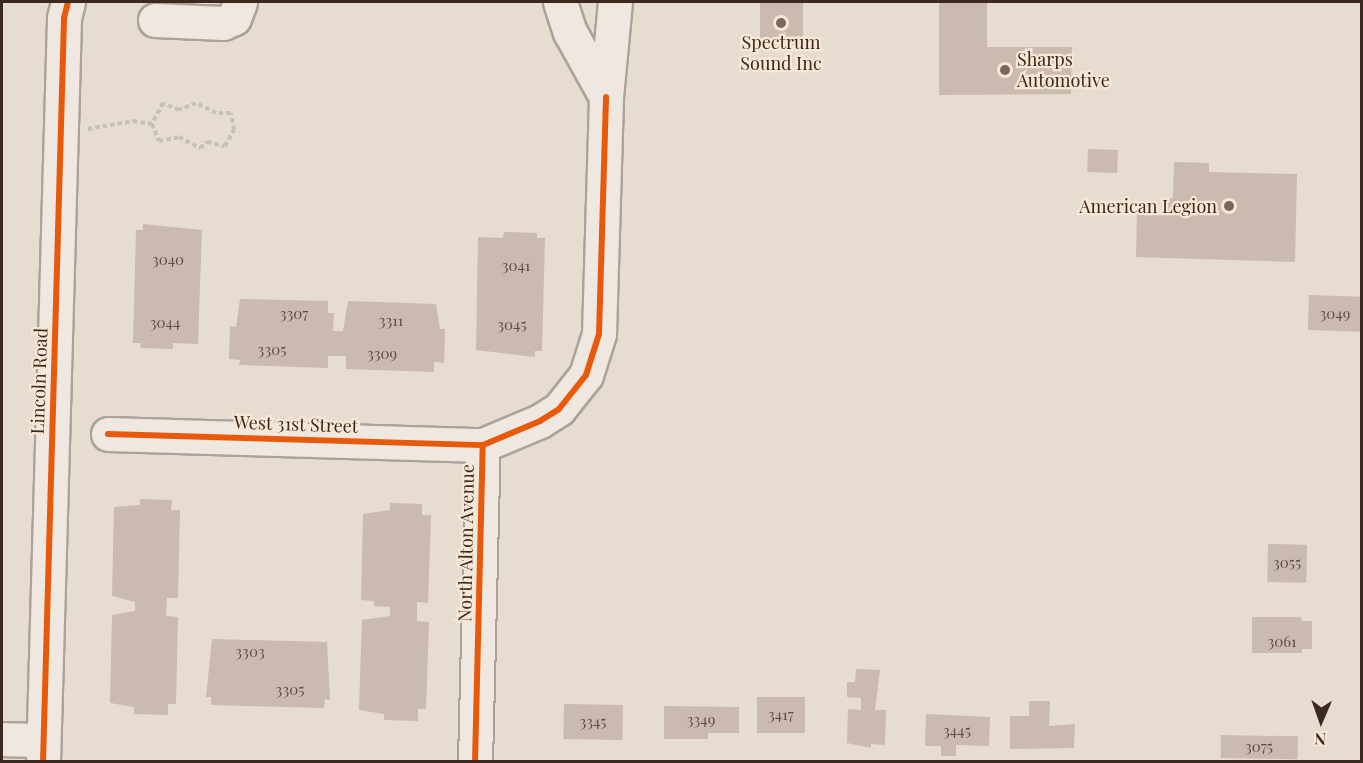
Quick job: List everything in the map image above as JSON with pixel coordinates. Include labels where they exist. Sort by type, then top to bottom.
[{"type":"street","name":"Lincoln Road","points":[[43,751],[64,18],[68,2]]},
{"type":"street","points":[[155,21],[223,23],[234,18],[240,2]]},
{"type":"street","points":[[560,2],[570,32],[606,97]]},
{"type":"street","name":"North Alton Avenue","points":[[475,762],[483,444],[520,431],[559,409],[575,394],[595,355],[599,334],[606,97],[615,2]]},
{"type":"street","name":"West 31st Street","points":[[108,434],[483,444]]},
{"type":"street","points":[[2,739],[43,751]]},
{"type":"path","points":[[196,103],[216,113],[231,113],[234,130],[225,146],[207,142],[200,148],[179,137],[159,141],[152,124],[163,104],[179,110],[196,103]]},
{"type":"path","points":[[61,134],[133,121],[152,124]]},
{"type":"building","points":[[158,2],[195,2],[195,12],[158,12]]},
{"type":"building","name":"Spectrum Sound Inc","points":[[760,2],[803,2],[803,45],[760,45]]},
{"type":"building","name":"Sharps Automotive","points":[[939,2],[987,2],[987,47],[1072,47],[1071,94],[939,95]]},
{"type":"building","points":[[1088,149],[1118,150],[1117,173],[1087,172]]},
{"type":"building","name":"American Legion","points":[[1174,162],[1209,163],[1209,172],[1297,174],[1295,262],[1136,257],[1137,214],[1162,215],[1162,198],[1173,198]]},
{"type":"building","points":[[143,224],[202,230],[198,344],[173,343],[173,349],[140,348],[141,343],[133,343],[136,230],[143,230]]},
{"type":"building","points":[[504,232],[537,233],[537,238],[545,238],[542,351],[535,351],[535,357],[476,350],[478,237],[503,238]]},
{"type":"building","points":[[1309,295],[1362,297],[1361,332],[1308,330]]},
{"type":"building","points":[[240,299],[328,301],[328,313],[334,313],[333,331],[343,331],[348,301],[436,304],[440,329],[445,329],[444,363],[434,362],[434,372],[346,369],[346,356],[328,356],[328,368],[239,365],[240,360],[229,359],[230,326],[236,327]]},
{"type":"building","points":[[140,499],[172,500],[171,510],[180,510],[178,598],[167,598],[166,616],[178,617],[176,704],[168,704],[168,715],[134,714],[134,707],[110,703],[112,615],[135,611],[135,602],[112,596],[114,507],[140,505]]},
{"type":"building","points":[[390,503],[422,504],[422,515],[431,515],[428,603],[417,602],[417,621],[429,622],[426,709],[418,709],[418,721],[384,720],[384,714],[359,710],[362,620],[390,616],[390,607],[374,606],[374,601],[361,600],[363,514],[390,510]]},
{"type":"building","points":[[1268,544],[1307,545],[1306,583],[1267,582]]},
{"type":"building","points":[[1252,617],[1301,617],[1302,621],[1312,621],[1312,649],[1302,649],[1302,653],[1252,653]]},
{"type":"building","points":[[212,639],[327,642],[330,700],[325,699],[324,708],[211,705],[211,697],[206,697]]},
{"type":"building","points":[[856,669],[880,670],[875,710],[886,710],[885,745],[871,744],[871,748],[847,743],[848,709],[861,710],[861,698],[847,697],[847,682],[855,682]]},
{"type":"building","points":[[757,697],[805,697],[805,733],[757,733]]},
{"type":"building","points":[[1029,701],[1050,701],[1049,726],[1075,724],[1074,748],[1010,749],[1010,716],[1029,716]]},
{"type":"building","points":[[564,704],[623,705],[622,740],[563,739]]},
{"type":"building","points":[[664,706],[739,707],[739,733],[708,733],[708,739],[664,739]]},
{"type":"building","points":[[926,714],[990,717],[989,746],[956,745],[956,756],[941,756],[941,746],[925,746]]},
{"type":"building","points":[[1221,735],[1298,736],[1298,759],[1221,758]]},
{"type":"cycle path","points":[[43,762],[64,18],[68,2]]},
{"type":"cycle path","points":[[108,434],[483,445],[540,421],[559,409],[586,375],[599,334],[606,97]]},
{"type":"cycle path","points":[[475,762],[483,445]]},
{"type":"place","name":"Spectrum Sound Inc","points":[[781,23]]},
{"type":"place","name":"Sharps Automotive","points":[[1005,70]]},
{"type":"place","name":"American Legion","points":[[1229,206]]}]
